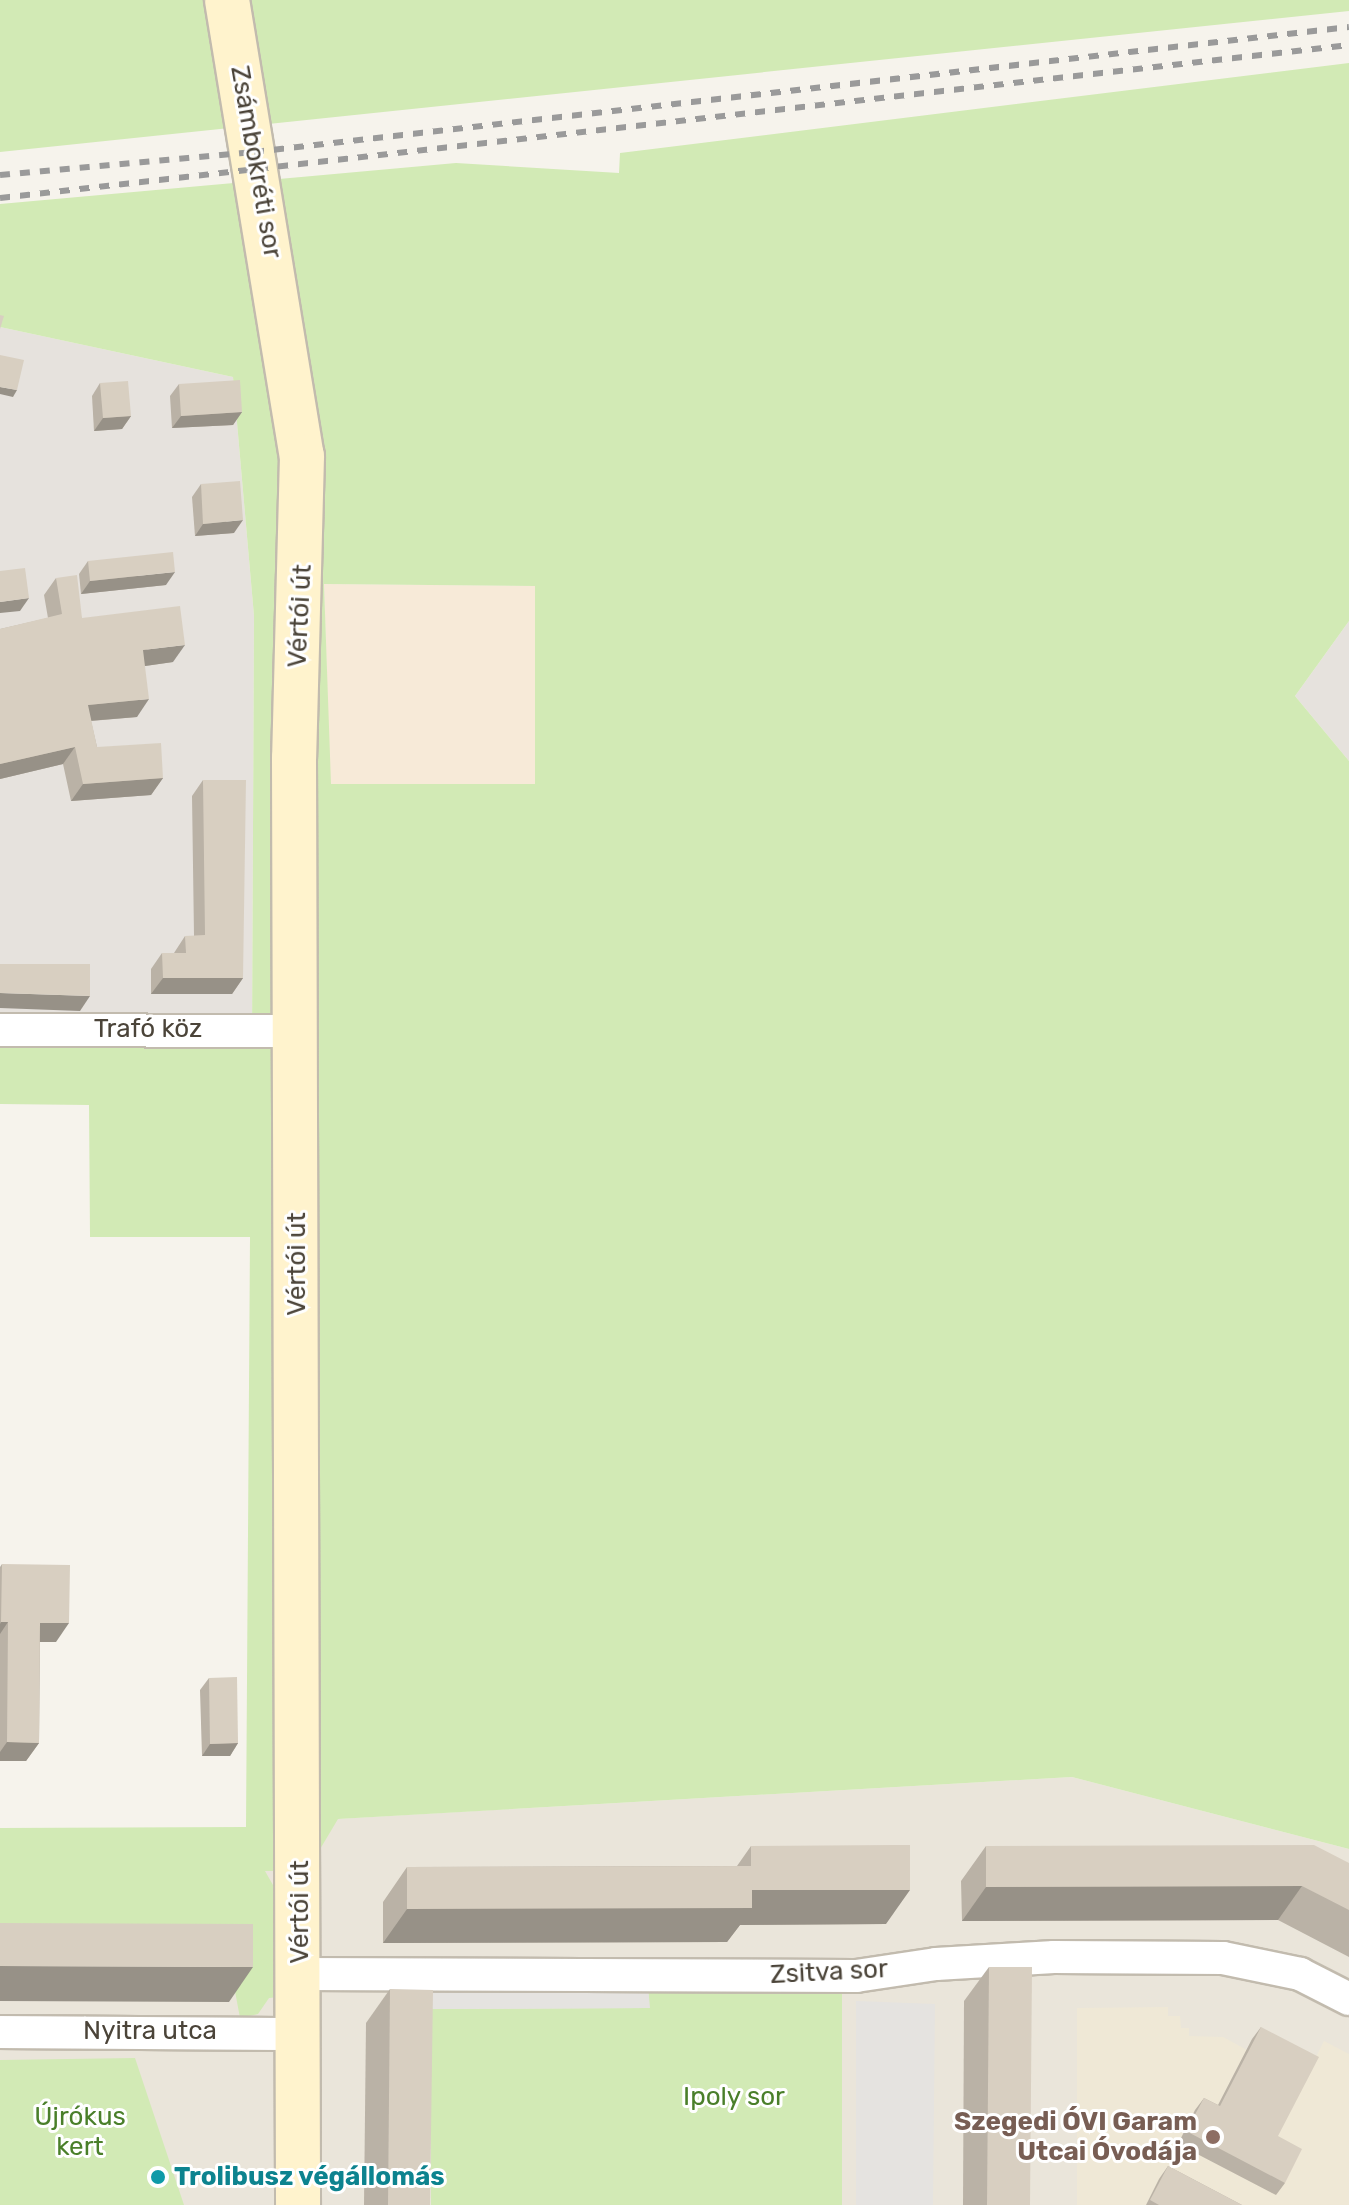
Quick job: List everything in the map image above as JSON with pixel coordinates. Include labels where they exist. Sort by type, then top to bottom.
[{"type":"street","name":"Zsámbokréti sor","points":[[227,0],[284,325]]},
{"type":"street","name":"Vértói út","points":[[284,325],[302,456],[304,517],[294,758],[300,1974],[298,2205]]},
{"type":"street","name":"Trafó köz","points":[[0,1030],[296,1031]]},
{"type":"street","name":"Zsitva sor","points":[[300,1974],[856,1976],[936,1964],[1054,1957],[1223,1958],[1300,1974],[1349,1999]]},
{"type":"street","name":"Nyitra utca","points":[[0,2032],[300,2034]]},
{"type":"shaded area","points":[[0,327],[233,377],[254,616],[252,1040],[0,1043]]},
{"type":"shaded area","points":[[324,584],[535,586],[536,784],[330,784]]},
{"type":"shaded area","points":[[1349,621],[1349,761],[1295,696]]},
{"type":"shaded area","points":[[1072,1777],[1349,1849],[1349,2205],[0,2205],[0,1869],[307,1871],[337,1819]]},
{"type":"shaded area","points":[[430,1974],[647,1975],[650,2008],[431,2009]]},
{"type":"shaded area","points":[[856,2001],[935,2004],[933,2205],[856,2205]]},
{"type":"shaded area","name":"Szegedi ÓVI Garam Utcai Óvodája","points":[[1168,2007],[1168,2016],[1180,2016],[1181,2028],[1189,2028],[1189,2036],[1223,2037],[1247,2050],[1252,2039],[1310,2069],[1324,2041],[1349,2054],[1349,2205],[1077,2205],[1077,2008]]},
{"type":"green space","points":[[0,0],[1349,0],[1349,11],[0,152]]},
{"type":"green space","points":[[1349,63],[1349,621],[1295,696],[1349,761],[1349,1849],[1072,1777],[338,1819],[307,1871],[265,1871],[286,1908],[279,1997],[269,1998],[258,2014],[240,2018],[229,1959],[0,1958],[0,1828],[246,1827],[250,1237],[90,1237],[89,1105],[0,1104],[0,1043],[252,1040],[254,616],[233,377],[0,327],[0,204],[456,163],[619,173],[620,153]],"holes":[[[324,584],[535,586],[535,784],[331,784]]]},
{"type":"green space","name":"Ipoly sor","points":[[648,1988],[842,1990],[842,2205],[431,2205],[431,2009],[649,2008]]},
{"type":"green space","name":"Újrókus kert","points":[[135,2058],[184,2205],[0,2205],[0,2060]]},
{"type":"building","points":[[0,355],[24,360],[17,390],[0,387]]},
{"type":"building","points":[[240,380],[242,412],[181,416],[179,384]]},
{"type":"building","points":[[128,381],[131,416],[103,418],[100,383]]},
{"type":"building","points":[[240,481],[243,520],[203,524],[201,484]]},
{"type":"building","points":[[173,552],[175,572],[90,581],[88,561]]},
{"type":"building","points":[[25,568],[29,598],[0,602],[0,571]]},
{"type":"building","points":[[77,575],[82,618],[180,606],[185,645],[143,650],[149,699],[88,705],[97,747],[161,743],[163,778],[83,784],[75,747],[0,764],[0,629],[62,614],[56,578]]},
{"type":"building","points":[[203,780],[246,780],[243,978],[163,978],[162,953],[186,953],[185,936],[205,935]]},
{"type":"building","points":[[0,964],[90,964],[90,996],[0,993]]},
{"type":"building","points":[[2,1564],[70,1565],[69,1623],[40,1623],[39,1743],[7,1742],[8,1622],[1,1622]]},
{"type":"building","points":[[237,1677],[238,1743],[210,1744],[209,1678]]},
{"type":"building","points":[[910,1845],[910,1890],[752,1890],[752,1908],[407,1909],[407,1867],[751,1866],[751,1846]]},
{"type":"building","points":[[1314,1845],[1349,1863],[1349,1910],[1302,1886],[986,1887],[986,1846]]},
{"type":"building","points":[[0,1923],[253,1924],[253,1967],[0,1966]]},
{"type":"building","points":[[989,1967],[1032,1967],[1030,2205],[987,2205]]},
{"type":"building","points":[[390,1989],[433,1990],[430,2205],[388,2205]]},
{"type":"building","points":[[1261,2027],[1319,2057],[1278,2136],[1302,2149],[1285,2183],[1186,2131],[1204,2098],[1220,2106]]},
{"type":"building","points":[[1168,2166],[1242,2205],[1159,2205],[1150,2200]]},
{"type":"railway","points":[[0,175],[254,152],[1349,27]]},
{"type":"railway","points":[[0,198],[1349,45]]},
{"type":"place","name":"Szegedi ÓVI Garam Utcai Óvodája","points":[[1213,2137]]},
{"type":"place","name":"Trolibusz végállomás","points":[[158,2177]]}]
